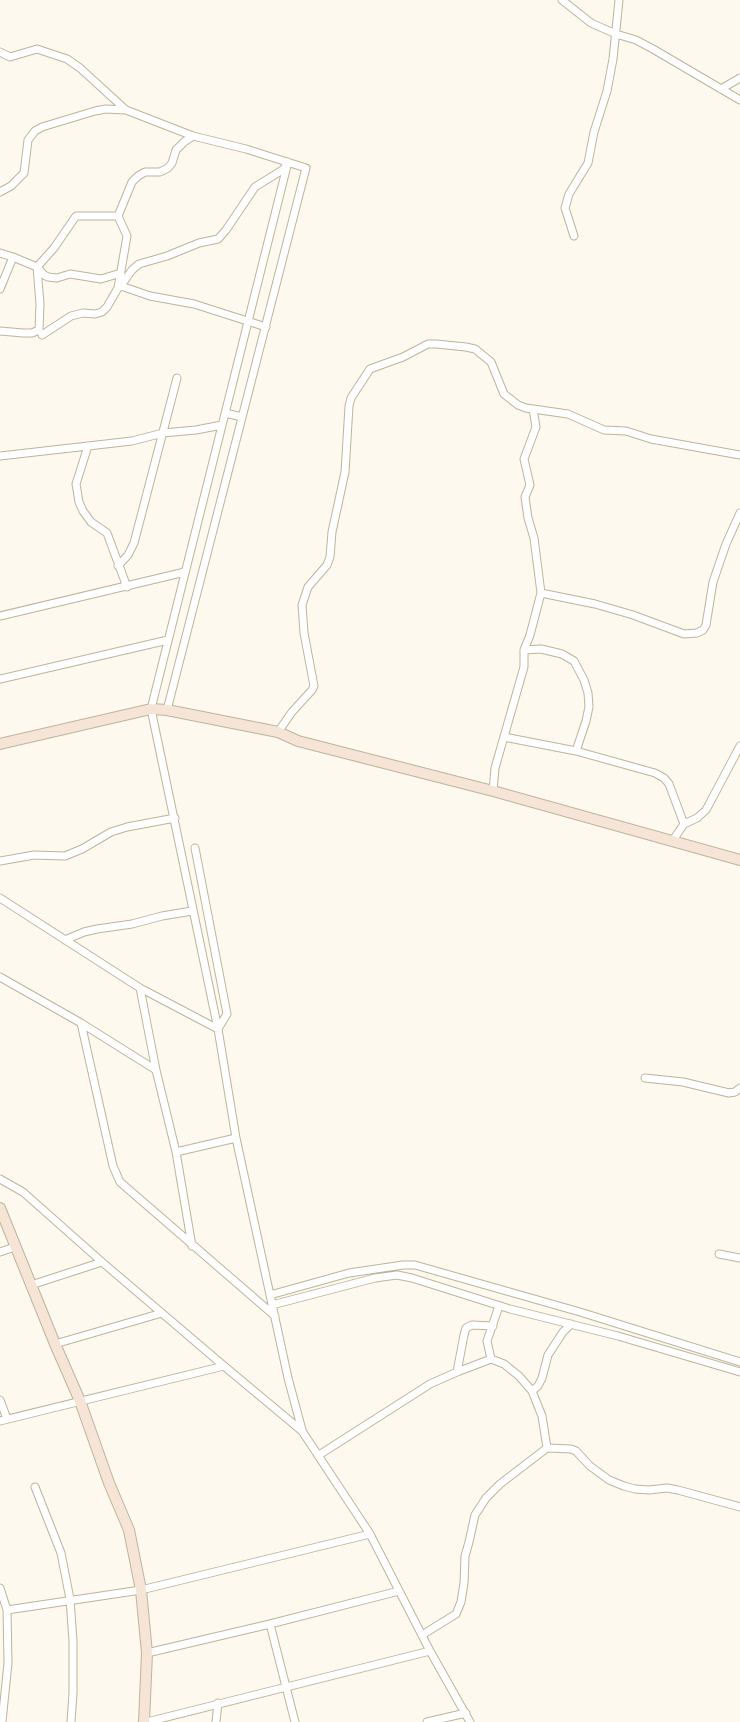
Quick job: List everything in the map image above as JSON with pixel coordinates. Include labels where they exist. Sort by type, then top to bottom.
[{"type":"street","points":[[562,0],[591,23],[636,40],[740,100]]},
{"type":"street","points":[[574,236],[565,208],[569,194],[588,163],[592,138],[607,91],[619,0]]},
{"type":"street","points":[[1,54],[10,57],[37,49],[67,59],[80,68],[126,110]]},
{"type":"street","points":[[720,89],[740,78]]},
{"type":"street","points":[[0,192],[11,186],[24,173],[28,140],[35,131],[42,127],[106,109],[126,110],[193,136],[306,168],[167,710]]},
{"type":"street","points":[[119,287],[127,236],[118,216],[132,182],[145,172],[160,172],[168,168],[172,163],[176,150],[193,136]]},
{"type":"street","points":[[42,335],[77,314],[102,312],[132,270],[139,264],[167,256],[199,243],[218,239],[255,187],[284,169],[288,162]]},
{"type":"street","points":[[288,162],[151,709],[218,1029],[236,1138],[288,1378],[302,1431]]},
{"type":"street","points":[[0,331],[32,333],[39,330],[40,304],[37,267],[54,248],[76,216],[118,216]]},
{"type":"street","points":[[0,253],[37,267],[44,275],[57,278],[70,274],[101,279],[121,273]]},
{"type":"street","points":[[0,289],[2,277],[9,266],[12,256]]},
{"type":"street","points":[[0,265],[9,266]]},
{"type":"street","points":[[119,287],[150,296],[194,304],[266,327]]},
{"type":"street","points":[[278,732],[314,686],[304,634],[302,605],[308,587],[326,565],[330,556],[332,532],[345,472],[349,406],[351,398],[370,369],[403,357],[428,344],[466,347],[475,350],[490,362],[504,394],[518,405],[568,414],[604,430],[626,431],[651,439],[740,455]]},
{"type":"street","points":[[118,566],[128,555],[134,543],[177,378]]},
{"type":"street","points":[[493,791],[495,768],[524,667],[524,650],[530,635],[541,592],[534,538],[526,504],[526,493],[530,485],[524,459],[536,427],[533,409]]},
{"type":"street","points":[[225,413],[242,417]]},
{"type":"street","points":[[0,456],[132,440],[163,433],[222,425]]},
{"type":"street","points":[[88,446],[76,484],[79,502],[91,522],[106,533],[127,587]]},
{"type":"street","points":[[541,592],[634,615],[684,634],[697,634],[706,625],[713,582],[726,544],[740,513]]},
{"type":"street","points":[[0,616],[185,572]]},
{"type":"street","points":[[0,679],[168,640]]},
{"type":"street","points":[[524,650],[541,649],[562,654],[574,661],[584,680],[590,707],[576,751]]},
{"type":"street","points":[[0,744],[151,709],[167,710],[278,732],[298,741],[493,791],[740,860]]},
{"type":"street","points":[[504,737],[576,751],[655,773],[670,784],[684,824]]},
{"type":"street","points":[[673,840],[684,824],[697,818],[706,810],[740,746]]},
{"type":"street","points":[[0,861],[34,856],[65,856],[112,832],[127,827],[175,818]]},
{"type":"street","points":[[195,848],[227,1014],[218,1029]]},
{"type":"street","points":[[0,898],[140,988],[218,1029]]},
{"type":"street","points":[[65,940],[90,930],[192,911]]},
{"type":"street","points":[[0,977],[81,1023],[156,1070]]},
{"type":"street","points":[[140,988],[156,1070],[176,1152],[192,1246]]},
{"type":"street","points":[[81,1023],[116,1174],[120,1182],[275,1316]]},
{"type":"street","points":[[645,1078],[683,1082],[729,1093],[735,1092],[740,1088]]},
{"type":"street","points":[[176,1152],[236,1138]]},
{"type":"street","points":[[0,1179],[23,1192],[102,1262],[302,1431],[370,1534],[430,1651],[470,1722]]},
{"type":"street","points":[[0,1208],[55,1344],[80,1400],[109,1482],[129,1530],[141,1590],[147,1653],[146,1722],[430,1651]]},
{"type":"street","points":[[0,1252],[15,1247]]},
{"type":"street","points":[[719,1254],[740,1258]]},
{"type":"street","points":[[31,1285],[102,1262]]},
{"type":"street","points":[[270,1295],[349,1273],[415,1265],[580,1312],[740,1362]]},
{"type":"street","points":[[272,1305],[375,1278],[397,1275],[500,1306],[740,1372]]},
{"type":"street","points":[[491,1359],[487,1341],[500,1306]]},
{"type":"street","points":[[55,1344],[162,1313]]},
{"type":"street","points":[[532,1391],[538,1386],[542,1378],[548,1355],[562,1332],[571,1324]]},
{"type":"street","points":[[456,1372],[466,1328],[472,1325],[493,1326]]},
{"type":"street","points":[[319,1455],[423,1389],[456,1372],[491,1359],[504,1364],[519,1376],[532,1391],[542,1416],[548,1448]]},
{"type":"street","points":[[0,1400],[4,1420],[224,1366]]},
{"type":"street","points":[[422,1635],[456,1614],[461,1602],[465,1556],[475,1514],[486,1498],[500,1484],[548,1448],[576,1451],[590,1466],[609,1480],[624,1486],[649,1490],[667,1488],[740,1507]]},
{"type":"street","points":[[35,1487],[60,1552],[70,1599],[73,1641],[73,1693],[70,1722]]},
{"type":"street","points":[[7,1610],[70,1599],[141,1590],[370,1534]]},
{"type":"street","points":[[0,1588],[7,1610],[8,1663],[2,1722]]},
{"type":"street","points":[[147,1653],[399,1591]]},
{"type":"street","points":[[270,1624],[295,1722]]},
{"type":"street","points":[[216,1722],[218,1704]]},
{"type":"street","points":[[427,1722],[466,1713]]}]
